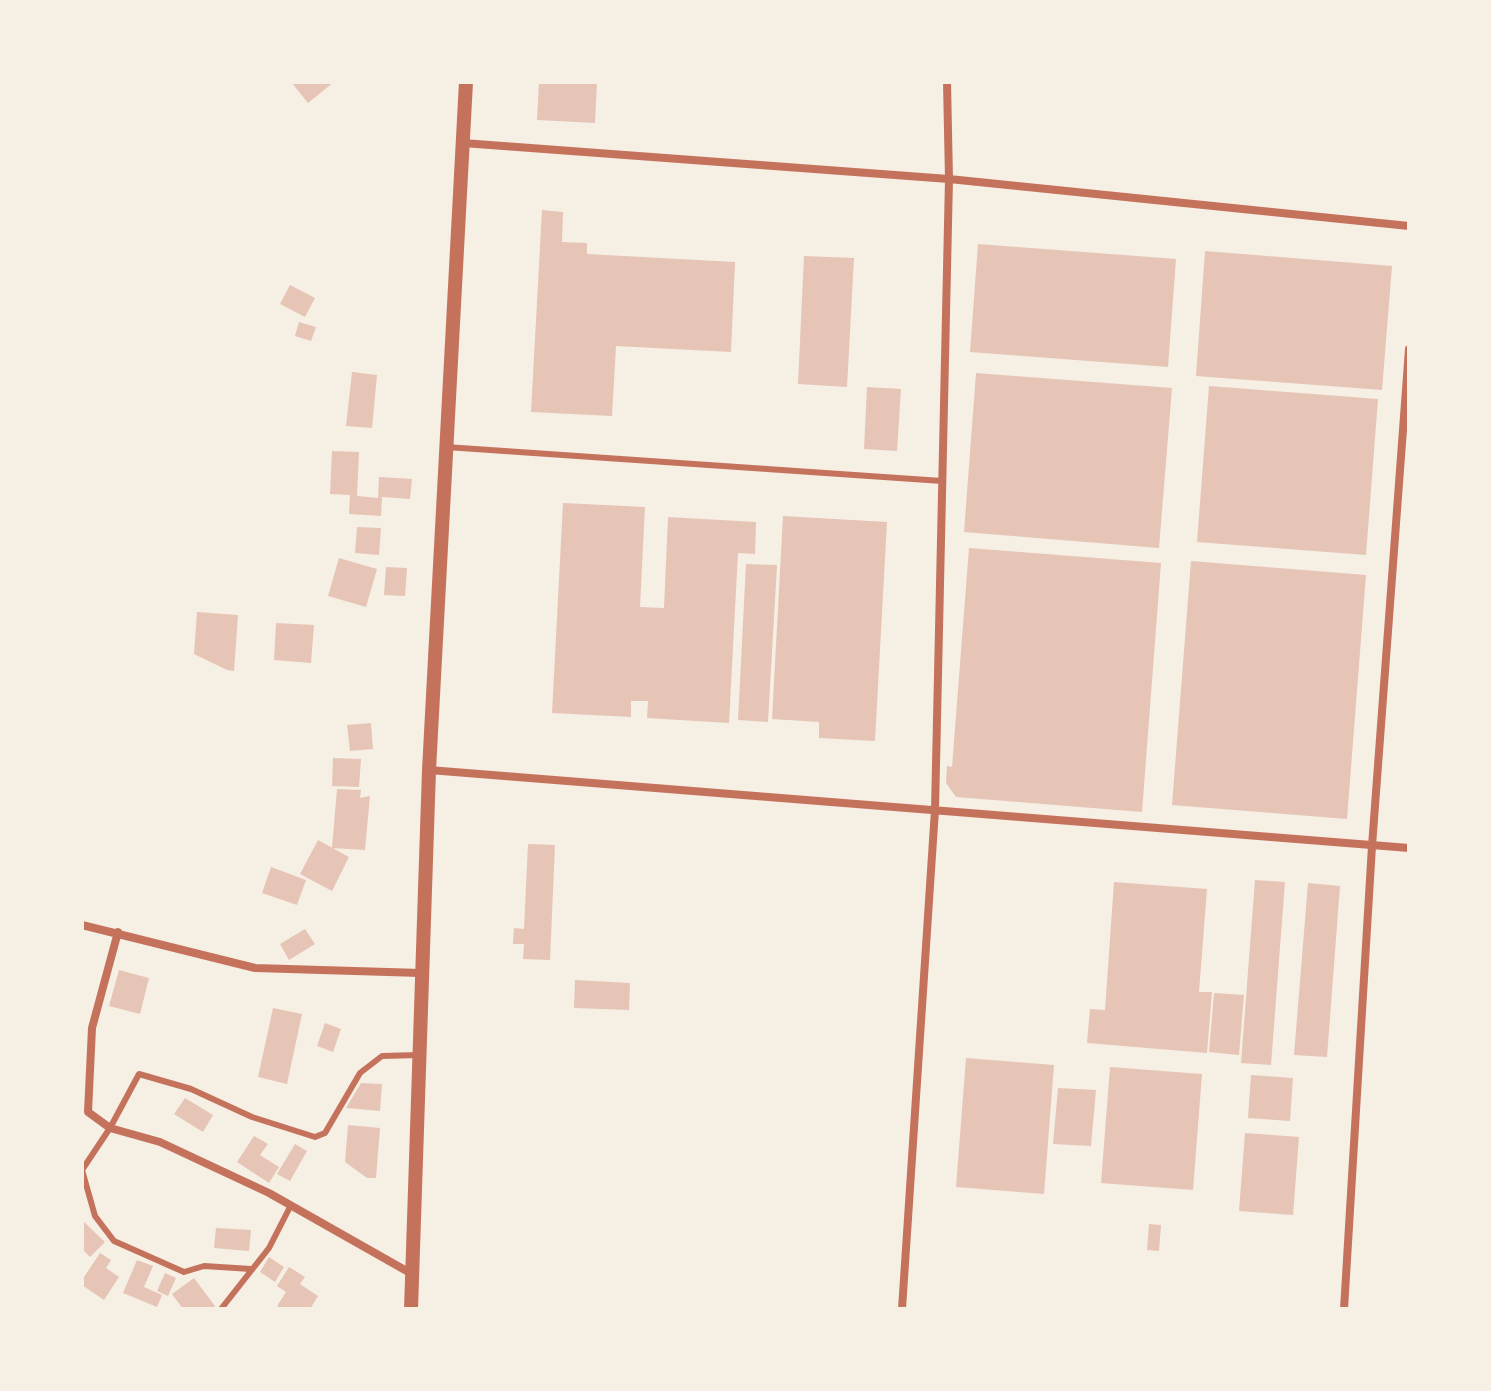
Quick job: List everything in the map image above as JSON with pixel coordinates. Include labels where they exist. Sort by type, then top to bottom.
[{"type":"street","points":[[411,1309],[429,770],[466,82]]},
{"type":"street","points":[[902,1309],[935,810],[949,179],[947,82]]},
{"type":"street","points":[[463,143],[949,179],[1409,226]]},
{"type":"street","points":[[1344,1309],[1372,846],[1409,349]]},
{"type":"street","points":[[429,770],[1409,848]]},
{"type":"street","points":[[82,925],[255,968],[421,973]]},
{"type":"street","points":[[118,932],[92,1028],[85,1110],[110,1128],[160,1142],[291,1205],[412,1274]]},
{"type":"lane","points":[[446,447],[942,481]]},
{"type":"lane","points":[[251,1269],[204,1266],[184,1272],[114,1241],[95,1216],[82,1170],[110,1128],[139,1074],[191,1089],[252,1117],[315,1137],[325,1133],[360,1073],[382,1056],[419,1055]]},
{"type":"lane","points":[[221,1309],[269,1248],[291,1205]]},
{"type":"building","points":[[291,82],[334,82],[308,103]]},
{"type":"building","points":[[539,82],[597,82],[595,123],[537,120]]},
{"type":"building","points":[[542,210],[563,212],[562,242],[587,243],[587,254],[735,262],[731,352],[616,346],[612,416],[531,412]]},
{"type":"building","points":[[978,244],[1176,259],[1168,367],[970,352]]},
{"type":"building","points":[[1205,251],[1392,266],[1382,390],[1196,376]]},
{"type":"building","points":[[804,256],[854,258],[847,387],[798,384]]},
{"type":"building","points":[[290,285],[315,298],[305,317],[280,304]]},
{"type":"building","points":[[299,322],[316,327],[311,341],[295,336]]},
{"type":"building","points":[[352,372],[377,375],[372,428],[346,426]]},
{"type":"building","points":[[976,373],[1172,388],[1159,548],[964,532]]},
{"type":"building","points":[[1209,386],[1378,399],[1366,555],[1197,542]]},
{"type":"building","points":[[867,387],[901,389],[897,451],[864,449]]},
{"type":"building","points":[[332,451],[359,452],[357,496],[378,498],[379,477],[412,479],[410,499],[382,497],[381,516],[349,514],[350,495],[330,494]]},
{"type":"building","points":[[563,503],[645,507],[640,607],[664,608],[668,517],[756,522],[755,554],[738,553],[729,723],[647,718],[648,701],[631,701],[631,717],[552,713]]},
{"type":"building","points":[[783,516],[887,522],[875,741],[819,738],[819,722],[772,719]]},
{"type":"building","points":[[357,527],[381,528],[379,555],[355,553]]},
{"type":"building","points":[[969,548],[1161,563],[1142,812],[956,797],[946,783],[947,766],[952,767]]},
{"type":"building","points":[[339,558],[377,569],[366,607],[328,596]]},
{"type":"building","points":[[1191,561],[1366,575],[1347,819],[1172,805]]},
{"type":"building","points":[[746,564],[777,565],[768,722],[738,720]]},
{"type":"building","points":[[386,567],[407,568],[405,596],[384,595]]},
{"type":"building","points":[[197,612],[238,615],[234,671],[194,654]]},
{"type":"building","points":[[276,623],[314,625],[311,663],[274,660]]},
{"type":"building","points":[[371,723],[373,749],[350,751],[347,725]]},
{"type":"building","points":[[333,758],[361,759],[359,787],[332,786]]},
{"type":"building","points":[[337,789],[361,790],[360,798],[370,796],[365,850],[332,848]]},
{"type":"building","points":[[318,840],[349,857],[332,891],[300,874]]},
{"type":"building","points":[[528,844],[555,845],[550,960],[523,959],[524,944],[513,944],[514,928],[524,929]]},
{"type":"building","points":[[271,867],[306,880],[297,905],[262,893]]},
{"type":"building","points":[[1255,880],[1285,882],[1271,1065],[1241,1063]]},
{"type":"building","points":[[1114,882],[1207,889],[1199,992],[1212,992],[1207,1053],[1087,1043],[1090,1009],[1105,1010]]},
{"type":"building","points":[[1308,883],[1340,886],[1327,1057],[1294,1055]]},
{"type":"building","points":[[305,929],[315,944],[289,960],[280,944]]},
{"type":"building","points":[[119,970],[149,978],[140,1014],[109,1006]]},
{"type":"building","points":[[575,980],[630,983],[629,1010],[574,1008]]},
{"type":"building","points":[[1214,993],[1244,995],[1239,1055],[1209,1052]]},
{"type":"building","points":[[273,1008],[302,1014],[287,1084],[258,1077]]},
{"type":"building","points":[[325,1023],[341,1029],[333,1052],[317,1046]]},
{"type":"building","points":[[966,1058],[1054,1065],[1044,1194],[956,1187]]},
{"type":"building","points":[[1110,1067],[1202,1074],[1193,1190],[1101,1183]]},
{"type":"building","points":[[1251,1075],[1293,1078],[1290,1121],[1248,1118]]},
{"type":"building","points":[[361,1083],[382,1084],[380,1111],[346,1108]]},
{"type":"building","points":[[1058,1088],[1096,1090],[1091,1146],[1053,1144]]},
{"type":"building","points":[[185,1098],[213,1115],[203,1132],[174,1114]]},
{"type":"building","points":[[348,1125],[380,1128],[376,1178],[367,1178],[345,1162]]},
{"type":"building","points":[[1245,1133],[1299,1137],[1293,1215],[1239,1211]]},
{"type":"building","points":[[254,1136],[268,1144],[260,1155],[279,1167],[269,1183],[237,1162]]},
{"type":"building","points":[[295,1144],[307,1151],[290,1181],[277,1174]]},
{"type":"building","points":[[84,1222],[105,1242],[90,1257],[82,1249]]},
{"type":"building","points":[[1149,1224],[1161,1225],[1159,1251],[1147,1250]]},
{"type":"building","points":[[216,1228],[251,1230],[249,1251],[214,1248]]},
{"type":"building","points":[[100,1253],[111,1260],[106,1268],[119,1277],[104,1300],[82,1285],[82,1280]]},
{"type":"building","points":[[269,1257],[284,1267],[275,1282],[260,1272]]},
{"type":"building","points":[[137,1260],[153,1266],[144,1287],[162,1295],[157,1307],[123,1293]]},
{"type":"building","points":[[289,1267],[305,1277],[300,1284],[318,1296],[310,1309],[282,1309],[277,1306],[286,1292],[277,1286]]},
{"type":"building","points":[[165,1273],[176,1278],[168,1296],[157,1291]]},
{"type":"building","points":[[194,1278],[215,1306],[210,1309],[183,1309],[172,1294]]}]
